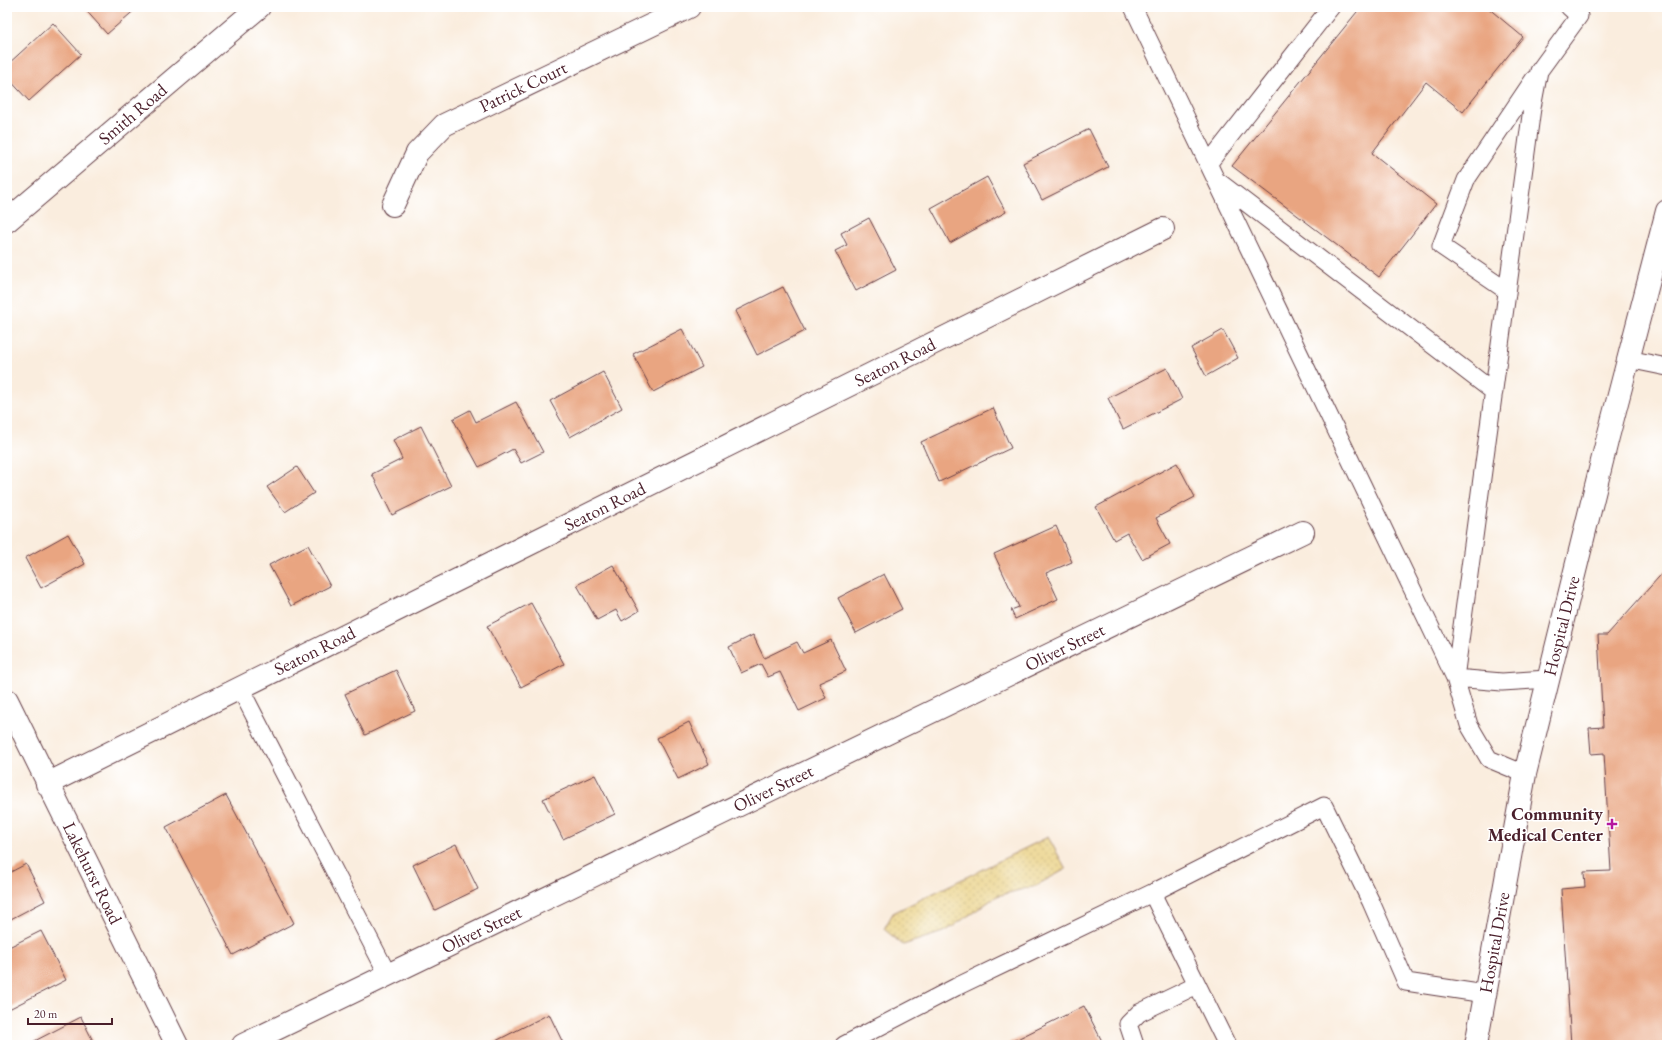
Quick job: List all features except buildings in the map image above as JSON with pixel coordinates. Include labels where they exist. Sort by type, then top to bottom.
[{"type":"street","name":"Smith Road","points":[[7,221],[259,7]]},
{"type":"street","name":"Patrick Court","points":[[393,206],[417,153],[444,125],[689,7]]},
{"type":"street","name":"Hospital Drive","points":[[1476,1045],[1484,994],[1525,774],[1628,359],[1667,211]]},
{"type":"street","name":"Seaton Road","points":[[47,784],[1163,229]]},
{"type":"street","name":"Oliver Street","points":[[243,1045],[1303,532]]},
{"type":"street","name":"Lakehurst Road","points":[[7,700],[47,784],[178,1045]]},
{"type":"lane","points":[[1133,7],[1456,678],[1469,725],[1489,759],[1525,774]]},
{"type":"lane","points":[[1208,164],[1331,7]]},
{"type":"lane","points":[[1507,291],[1442,246],[1466,180],[1539,71],[1580,16],[1569,7]]},
{"type":"lane","points":[[1456,678],[1532,108],[1539,71]]},
{"type":"lane","points":[[1216,180],[1494,392]]},
{"type":"lane","points":[[1628,359],[1667,367]]},
{"type":"lane","points":[[1456,678],[1502,682],[1548,679]]},
{"type":"lane","points":[[240,688],[388,975]]},
{"type":"lane","points":[[844,1045],[956,987],[1152,893],[1324,806],[1371,902],[1406,982],[1484,994]]},
{"type":"lane","points":[[1152,893],[1226,1045]]},
{"type":"lane","points":[[1135,1045],[1128,1024],[1139,1013],[1197,985]]},
{"type":"sand","points":[[1048,837],[1066,869],[1035,886],[997,896],[946,931],[903,945],[884,929],[893,913]]},
{"type":"place","name":"Community Medical Center","points":[[1612,824]]}]
